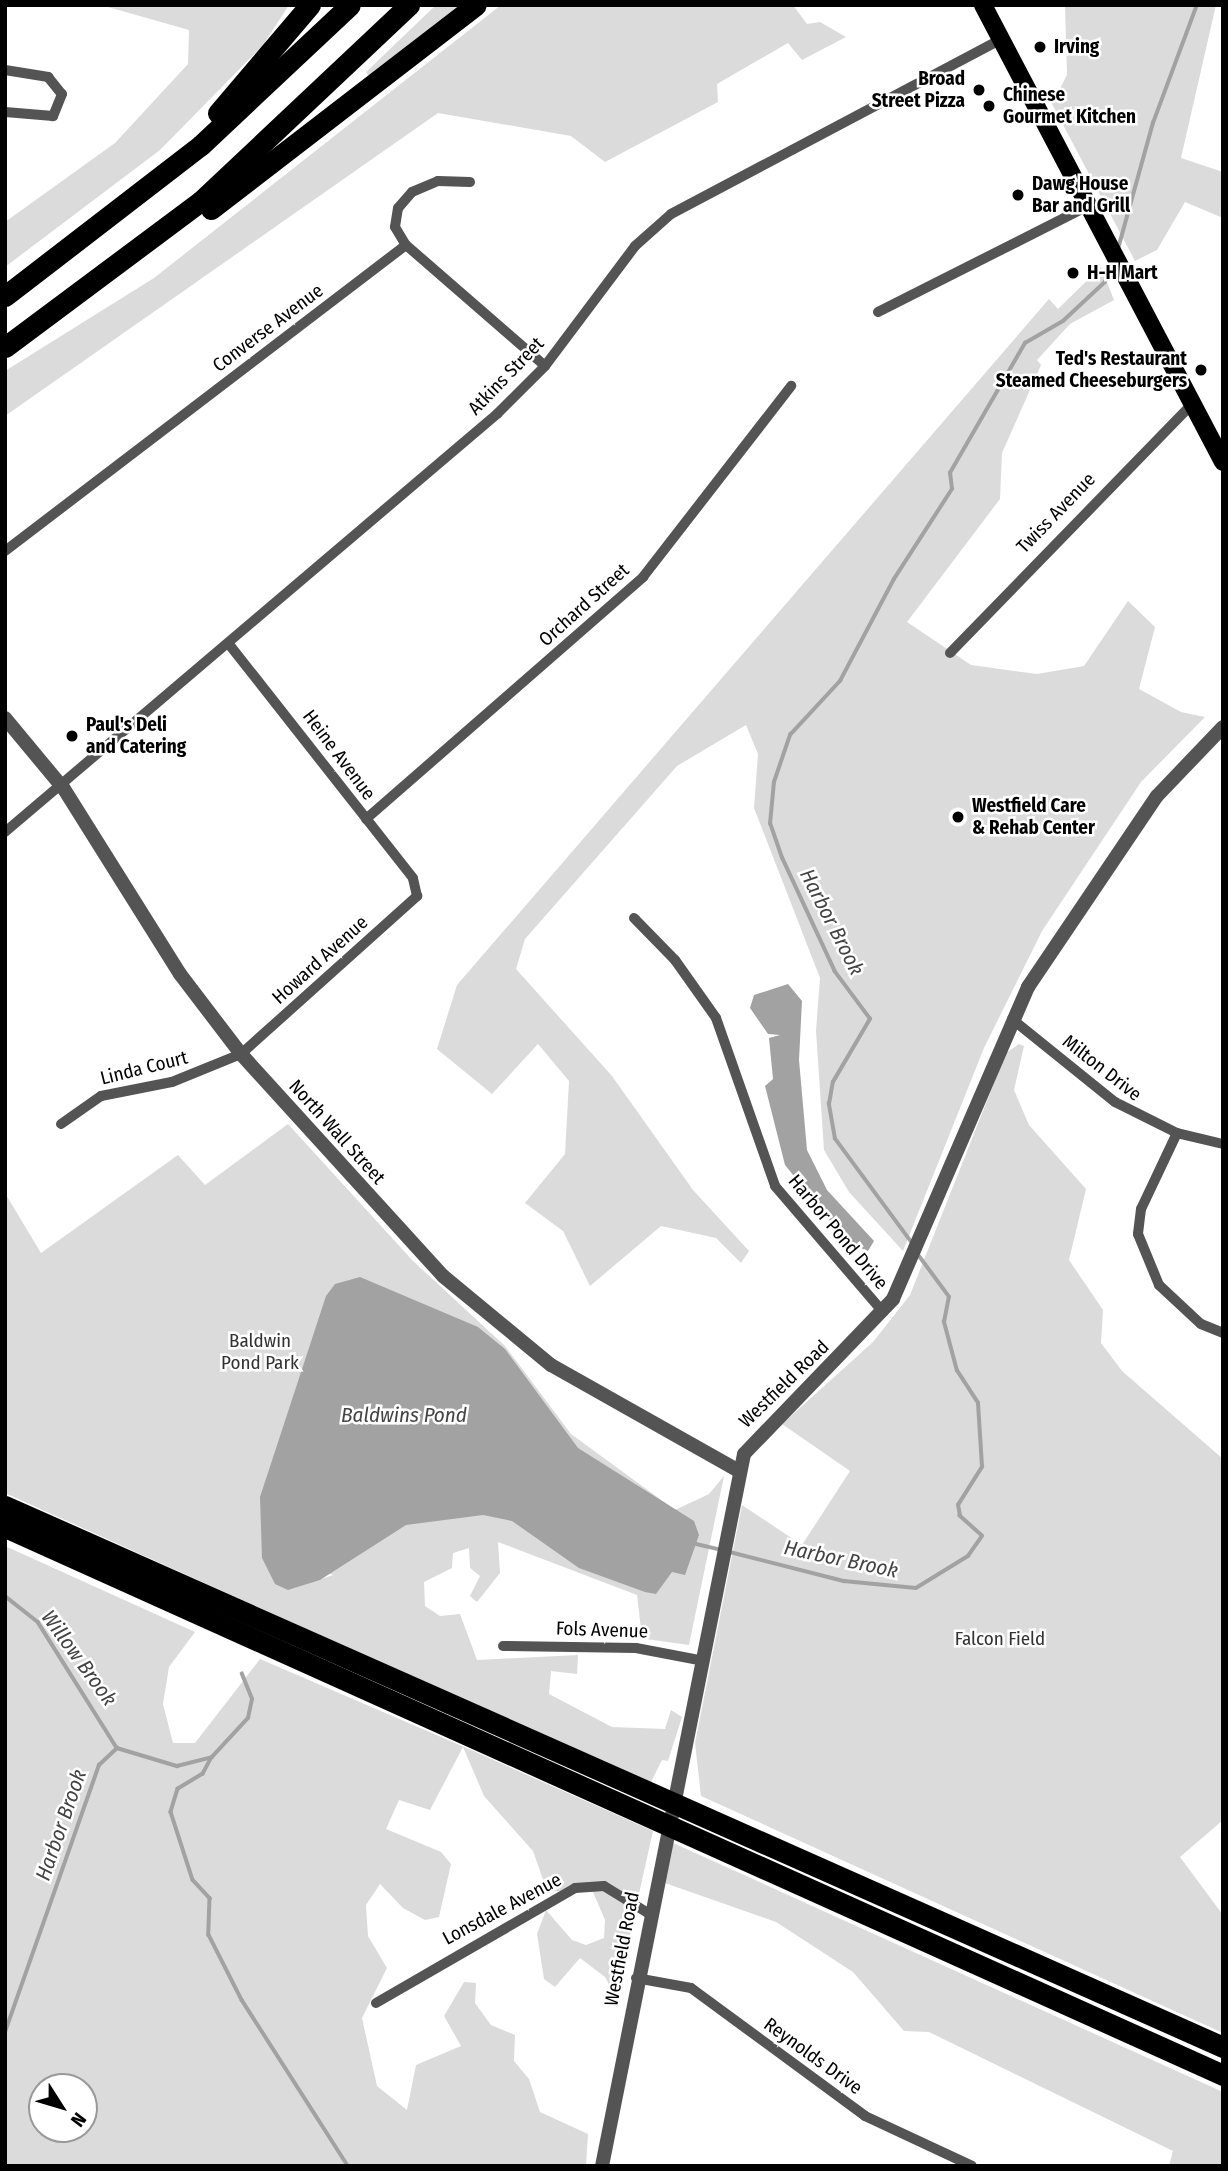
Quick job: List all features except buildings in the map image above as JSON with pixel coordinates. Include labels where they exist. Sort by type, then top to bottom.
[{"type":"highway","points":[[181,162],[203,128],[269,60],[310,5]]},
{"type":"highway","points":[[5,296],[181,162],[350,5]]},
{"type":"highway","points":[[5,347],[171,226],[289,123],[409,5]]},
{"type":"highway","points":[[171,226],[220,203],[476,5]]},
{"type":"highway","points":[[5,1506],[181,1595],[658,1809],[1223,2047]]},
{"type":"highway","points":[[5,1527],[181,1595]]},
{"type":"highway","points":[[679,1818],[1223,2075]]},
{"type":"main road","points":[[983,5],[1223,462]]},
{"type":"street","name":"Atkins Street","points":[[5,832],[64,789],[545,366],[635,246],[671,214],[1001,38]]},
{"type":"street","points":[[5,70],[48,77],[62,94],[53,116],[5,112]]},
{"type":"street","points":[[470,182],[438,181],[412,192],[394,217],[406,245],[545,366]]},
{"type":"street","points":[[878,312],[1088,206]]},
{"type":"street","name":"Converse Avenue","points":[[5,551],[406,245]]},
{"type":"street","name":"Orchard Street","points":[[366,818],[643,577],[791,386]]},
{"type":"street","name":"Twiss Avenue","points":[[950,653],[1193,403]]},
{"type":"street","name":"Heine Avenue","points":[[229,644],[366,818],[418,889]]},
{"type":"street","name":"North Wall Street","points":[[5,718],[64,789],[180,974],[241,1054],[494,1322],[579,1383],[739,1471]]},
{"type":"street","name":"Westfield Road","points":[[602,2166],[636,1978],[721,1549],[739,1471],[761,1430],[883,1312],[911,1268],[1012,1019],[1040,965],[1157,796],[1221,729]]},
{"type":"street","name":"Howard Avenue","points":[[241,1054],[418,889]]},
{"type":"street","name":"Harbor Pond Drive","points":[[634,918],[675,960],[716,1018],[775,1186],[883,1312]]},
{"type":"street","name":"Milton Drive","points":[[1012,1019],[1115,1102],[1177,1133],[1223,1144]]},
{"type":"street","name":"Linda Court","points":[[61,1124],[101,1096],[172,1082],[241,1054]]},
{"type":"street","points":[[1177,1133],[1141,1209],[1138,1234],[1160,1284],[1201,1324],[1223,1333]]},
{"type":"street","name":"Fols Avenue","points":[[503,1646],[636,1647],[699,1660]]},
{"type":"street","name":"Lonsdale Avenue","points":[[376,2003],[575,1888],[604,1886],[649,1913]]},
{"type":"street","name":"Reynolds Drive","points":[[636,1978],[691,1988],[865,2116],[972,2166]]},
{"type":"green space","points":[[101,5],[289,5],[263,45],[160,150],[5,267],[5,222],[115,143],[188,64],[189,30]]},
{"type":"green space","points":[[436,5],[465,5],[371,79],[366,72]]},
{"type":"green space","points":[[501,5],[793,5],[807,24],[820,22],[846,37],[802,60],[788,43],[717,84],[718,102],[605,162],[571,136],[438,113],[5,416],[5,371],[154,278]]},
{"type":"green space","points":[[1065,5],[1216,5],[1181,158],[1223,172],[1223,218],[1185,202],[1157,250],[1135,261],[1052,104],[1067,75]]},
{"type":"green space","points":[[1101,267],[1114,300],[1070,324],[1037,360],[1041,365],[1002,453],[1000,499],[907,622],[971,665],[1037,674],[1084,666],[1128,601],[1155,627],[1139,689],[1181,712],[1205,717],[1141,782],[1042,931],[984,1048],[903,1251],[849,1192],[824,1150],[816,1031],[820,978],[754,808],[758,754],[746,725],[677,766],[525,939],[516,969],[612,1076],[693,1190],[749,1251],[741,1263],[716,1238],[661,1226],[590,1286],[563,1231],[525,1203],[565,1154],[569,1081],[538,1044],[492,1094],[437,1049],[457,985],[1049,299],[1058,309]]},
{"type":"green space","name":"Falcon Field","points":[[1019,1044],[1024,1046],[1014,1090],[1029,1125],[1086,1189],[1069,1260],[1103,1310],[1101,1343],[1122,1371],[1223,1459],[1223,1820],[1180,1857],[1223,1915],[1223,2033],[701,1796],[695,1743],[742,1505],[802,1545],[850,1471],[782,1424],[873,1342],[910,1295],[1006,1053]]},
{"type":"green space","name":"Baldwin Pond Park","points":[[288,1124],[413,1261],[505,1346],[571,1434],[675,1510],[709,1494],[724,1476],[689,1645],[646,1639],[651,1633],[641,1629],[637,1595],[498,1542],[500,1573],[477,1602],[470,1596],[480,1576],[470,1568],[469,1548],[453,1553],[452,1568],[424,1582],[425,1606],[440,1616],[460,1614],[477,1660],[578,1655],[577,1674],[551,1671],[549,1694],[612,1727],[665,1729],[671,1710],[682,1717],[668,1761],[662,1760],[650,1784],[5,1493],[5,1193],[41,1253],[178,1155],[205,1185]],"holes":[[[262,1542],[333,1575],[294,1588],[277,1581]]]},
{"type":"green space","points":[[5,1546],[195,1632],[169,1667],[163,1704],[173,1743],[195,1743],[260,1659],[462,1746],[653,1831],[616,1997],[605,1977],[580,1958],[555,1987],[544,1979],[537,1934],[546,1910],[572,1940],[586,1945],[604,1938],[605,1920],[593,1892],[547,1891],[533,1851],[484,1796],[463,1747],[430,1810],[399,1800],[386,1829],[441,1852],[451,1864],[439,1917],[425,1920],[403,1908],[380,1884],[366,1905],[368,1936],[387,1968],[362,2018],[377,2086],[407,2110],[416,2065],[461,2046],[444,2016],[464,1982],[476,1983],[475,2003],[491,2025],[515,2035],[514,2061],[529,2079],[540,2112],[588,2134],[586,2166],[5,2166]]},
{"type":"green space","points":[[671,1842],[1223,2092],[1223,2166],[1169,2166],[1173,2151],[929,2032],[904,2031],[853,1972],[776,1922],[662,1882]]},
{"type":"water","points":[[788,984],[802,1001],[799,1060],[807,1150],[827,1190],[874,1241],[868,1251],[847,1242],[785,1165],[765,1086],[773,1079],[769,1038],[780,1035],[768,1034],[750,1008],[754,995]]},
{"type":"water","name":"Baldwins Pond","points":[[360,1277],[478,1327],[505,1349],[578,1448],[694,1521],[699,1535],[685,1575],[672,1572],[656,1594],[645,1592],[579,1568],[512,1521],[483,1515],[406,1525],[320,1580],[288,1590],[275,1584],[262,1558],[260,1497],[326,1296],[335,1284]]},
{"type":"waterway","points":[[1118,249],[1153,123],[1197,5]]},
{"type":"waterway","name":"Harbor Brook","points":[[911,1242],[835,1139],[829,1104],[833,1082],[870,1019],[835,972],[782,858],[770,824],[774,782],[790,735],[840,681],[894,579],[952,489],[950,473],[1025,343],[1063,321],[1105,282],[1113,263]]},
{"type":"waterway","name":"Harbor Brook","points":[[730,1552],[844,1581],[916,1588],[968,1556],[982,1536],[960,1516],[958,1505],[982,1467],[978,1403],[957,1371],[944,1322],[949,1297],[918,1255]]},
{"type":"waterway","name":"Harbor Brook","points":[[692,1543],[722,1550]]},
{"type":"waterway","name":"Willow Brook","points":[[5,1596],[38,1622],[117,1748]]},
{"type":"waterway","name":"Harbor Brook","points":[[5,2032],[99,1765],[117,1748],[177,1766],[212,1757],[248,1718],[252,1699],[242,1674]]},
{"type":"waterway","points":[[211,1759],[203,1774],[178,1789],[171,1812],[193,1880],[210,1898],[209,1935],[242,2000],[348,2166]]},
{"type":"place","name":"Irving","points":[[1040,47]]},
{"type":"place","name":"Broad Street Pizza","points":[[979,90]]},
{"type":"place","name":"Chinese Gourmet Kitchen","points":[[989,106]]},
{"type":"place","name":"Dawg House Bar and Grill","points":[[1018,195]]},
{"type":"place","name":"H-H Mart","points":[[1073,273]]},
{"type":"place","name":"Ted's Restaurant Steamed Cheeseburgers","points":[[1201,370]]},
{"type":"place","name":"Paul's Deli and Catering","points":[[72,736]]},
{"type":"place","name":"Westfield Care & Rehab Center","points":[[958,817]]}]
